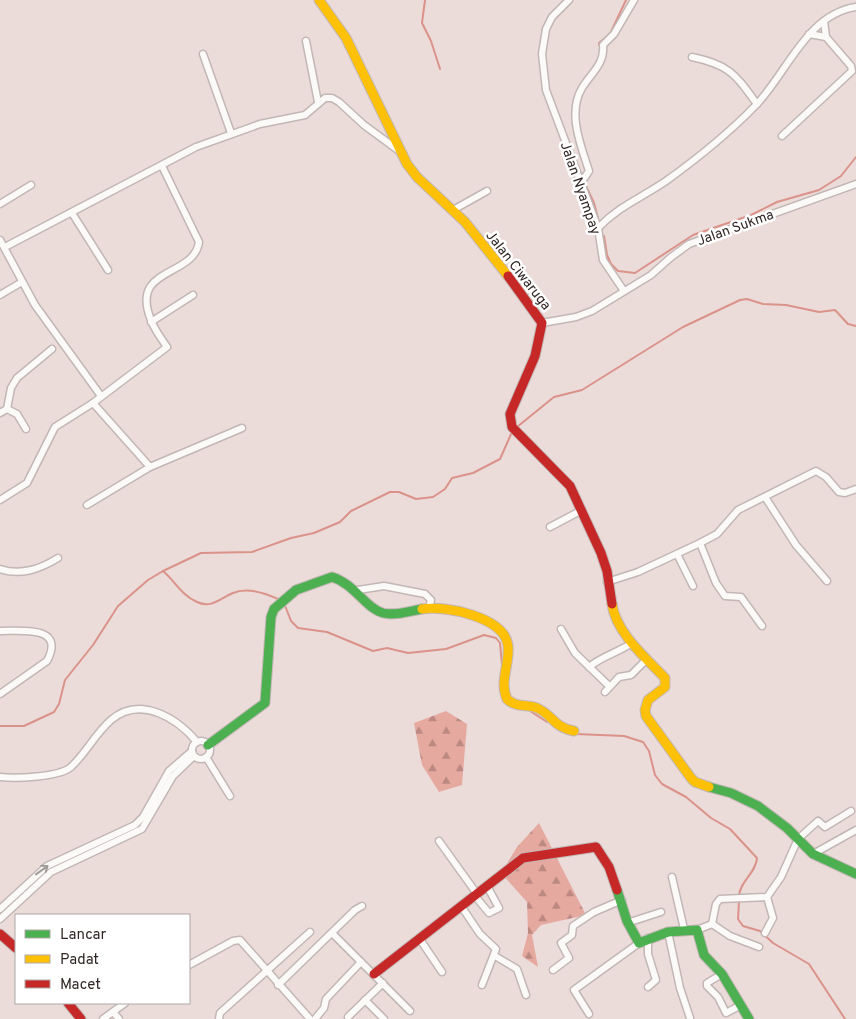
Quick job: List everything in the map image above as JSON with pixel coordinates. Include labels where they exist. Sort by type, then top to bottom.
[{"type":"street","name":"Jalan Ciwaruga","points":[[319,0],[340,26],[352,47],[408,166],[422,182],[453,210],[504,270],[542,323],[535,356],[510,414],[515,430],[570,486],[601,553],[607,571],[612,608],[632,643],[665,678],[664,690],[646,702],[646,715],[674,751],[686,772],[704,787],[733,793],[760,806],[813,854],[823,860],[844,865],[856,874]]},
{"type":"street","name":"Jalan Nyampay","points":[[569,0],[552,18],[546,30],[542,68],[550,104],[598,228],[603,260],[624,291]]},
{"type":"street","points":[[582,183],[589,171],[578,137],[576,120],[580,94],[599,67],[603,52],[602,44],[614,34],[634,0]]},
{"type":"street","points":[[598,228],[615,211],[653,190],[723,136],[757,104],[809,34],[824,21],[843,9],[856,7]]},
{"type":"street","points":[[782,136],[851,75],[851,66],[826,37],[824,21]]},
{"type":"street","points":[[809,34],[826,37]]},
{"type":"street","points":[[306,41],[318,102]]},
{"type":"street","points":[[202,54],[231,133]]},
{"type":"street","points":[[692,57],[727,68],[757,104]]},
{"type":"street","points":[[5,248],[196,147],[260,124],[305,115],[311,112],[318,102],[325,98],[332,98],[339,102],[364,125],[401,152]]},
{"type":"street","points":[[0,500],[28,483],[55,427],[93,403],[167,347],[151,322],[146,306],[150,286],[162,274],[192,259],[198,252],[199,242],[162,166]]},
{"type":"street","name":"Jalan Sukma","points":[[624,291],[651,275],[689,244],[856,184]]},
{"type":"street","points":[[0,204],[31,185]]},
{"type":"street","points":[[453,210],[487,191]]},
{"type":"street","points":[[72,213],[108,270]]},
{"type":"street","points":[[0,240],[22,282],[45,319],[101,396]]},
{"type":"street","points":[[0,295],[22,282]]},
{"type":"street","points":[[542,323],[576,317],[592,311],[624,291]]},
{"type":"street","points":[[151,322],[193,295]]},
{"type":"street","points":[[0,413],[7,408],[11,388],[17,378],[52,349]]},
{"type":"street","points":[[93,403],[150,467]]},
{"type":"street","points":[[7,408],[17,414],[26,429]]},
{"type":"street","points":[[88,505],[150,467],[242,428]]},
{"type":"street","points":[[607,582],[700,544],[717,534],[738,510],[816,472],[826,478],[839,492],[855,489],[856,497]]},
{"type":"street","points":[[765,497],[796,545],[827,581]]},
{"type":"street","points":[[550,527],[582,510]]},
{"type":"street","points":[[700,544],[716,583],[725,596],[741,597],[762,626]]},
{"type":"street","points":[[677,554],[693,586]]},
{"type":"street","points":[[0,569],[20,572],[34,570],[58,558]]},
{"type":"street","points":[[208,745],[265,703],[271,617],[279,602],[294,592],[327,578],[337,578],[358,590],[369,603],[382,612],[429,608],[462,612],[498,627],[508,642],[509,653],[504,686],[508,700],[514,704],[536,708],[558,726],[574,732]]},
{"type":"street","points":[[358,590],[384,586],[425,594],[430,600],[429,608]]},
{"type":"street","points":[[561,629],[575,653],[609,686]]},
{"type":"street","points":[[0,632],[35,630],[46,636],[51,644],[51,653],[47,661],[0,694]]},
{"type":"street","points":[[589,667],[597,660],[614,654],[632,643]]},
{"type":"street","points":[[604,692],[619,677],[633,673],[646,660]]},
{"type":"street","points":[[0,777],[40,776],[67,769],[112,720],[121,714],[140,710],[165,715],[178,723],[197,742],[203,742],[208,745]]},
{"type":"street","points":[[0,919],[51,872],[133,835],[144,826],[173,776],[193,753],[197,742]]},
{"type":"street","points":[[193,753],[200,759],[206,757],[209,751],[208,745]]},
{"type":"street","points":[[0,909],[47,866],[140,822],[168,771],[193,753]]},
{"type":"street","points":[[206,757],[230,796]]},
{"type":"street","points":[[766,897],[781,877],[798,839],[818,821],[825,826],[851,811]]},
{"type":"street","points":[[813,854],[856,830]]},
{"type":"street","points":[[107,838],[110,846]]},
{"type":"street","points":[[439,840],[489,914],[499,908],[487,886]]},
{"type":"street","points":[[374,974],[523,858],[596,847],[610,872],[622,900],[627,924],[639,943]]},
{"type":"street","points":[[672,877],[684,929]]},
{"type":"street","points":[[712,924],[716,904],[720,899],[766,897]]},
{"type":"street","points":[[764,933],[772,918],[766,897]]},
{"type":"street","points":[[553,970],[569,958],[561,942],[572,935],[573,926],[594,912],[622,900]]},
{"type":"street","points":[[278,985],[362,906]]},
{"type":"street","points":[[461,906],[480,934],[496,949],[482,985]]},
{"type":"street","points":[[627,924],[661,912]]},
{"type":"street","points":[[589,1014],[574,990],[648,938],[684,929],[698,930],[712,924]]},
{"type":"street","points":[[712,924],[730,936],[760,947]]},
{"type":"street","points":[[698,930],[704,955],[722,974],[748,1019]]},
{"type":"street","points":[[219,1019],[220,1013],[267,973],[310,932]]},
{"type":"street","points":[[668,932],[680,988],[690,1018]]},
{"type":"street","points":[[332,933],[410,1010]]},
{"type":"street","points":[[0,934],[15,947]]},
{"type":"street","points":[[419,938],[442,972]]},
{"type":"street","points":[[648,938],[649,959],[656,977],[655,982],[648,987]]},
{"type":"street","points":[[190,964],[237,940],[243,942],[267,973],[310,1019]]},
{"type":"street","points":[[494,956],[517,969],[526,995]]},
{"type":"street","points":[[315,1019],[324,1008],[326,999],[362,962]]},
{"type":"street","points":[[722,974],[707,983],[707,986],[718,997],[726,1012],[741,1005]]},
{"type":"street","points":[[348,1017],[382,983]]},
{"type":"street","points":[[365,1000],[384,1019]]},
{"type":"street","points":[[69,1004],[82,1019]]},
{"type":"street","points":[[104,1019],[123,1004]]},
{"type":"street","points":[[113,1012],[119,1019]]},
{"type":"green space","points":[[446,711],[467,724],[462,785],[439,792],[422,765],[414,723]]},
{"type":"green space","points":[[539,823],[586,915],[541,925],[532,935],[538,967],[522,956],[528,933],[527,902],[501,873],[517,847]]},
{"type":"waterway","points":[[425,0],[422,23],[431,41],[440,69]]},
{"type":"waterway","points":[[600,47],[599,43],[610,34],[626,0]]},
{"type":"waterway","points":[[604,236],[607,255],[611,264],[618,271],[635,273],[693,235],[751,215],[777,202],[819,190],[841,176],[856,157]]},
{"type":"waterway","points":[[586,186],[594,203],[598,218]]},
{"type":"waterway","points":[[517,427],[554,397],[582,390],[683,327],[740,300],[747,299],[763,304],[786,305],[819,312],[835,310],[848,324],[856,326]]},
{"type":"waterway","points":[[0,726],[24,726],[54,712],[59,704],[65,680],[93,645],[118,606],[148,580],[163,571],[201,553],[252,552],[291,538],[314,533],[340,522],[351,511],[390,492],[399,492],[416,499],[433,497],[445,489],[452,478],[473,473],[500,459],[512,432]]},
{"type":"waterway","points":[[163,571],[187,596],[202,604],[211,604],[238,591],[262,593],[278,599]]},
{"type":"waterway","points":[[284,603],[291,621],[298,628],[327,632],[373,651],[387,648],[408,653],[446,649],[484,635],[496,638],[500,643],[502,665]]},
{"type":"waterway","points":[[530,711],[547,722]]},
{"type":"waterway","points":[[576,734],[624,736],[643,742],[649,751],[655,775],[662,784],[686,797],[711,818],[730,829],[757,858],[754,868],[742,886],[739,896]]},
{"type":"waterway","points":[[739,901],[738,919],[743,926],[760,931],[773,943],[809,964],[845,1019]]},
{"type":"traffic: fast","points":[[208,745],[265,703],[271,617],[274,609],[296,590],[332,577],[340,580],[371,606],[383,613],[397,614],[422,609]]},
{"type":"traffic: fast","points":[[709,787],[731,793],[758,806],[787,828],[813,854],[856,874]]},
{"type":"traffic: fast","points":[[617,890],[627,921],[639,943],[668,932],[697,930],[704,955],[722,974],[749,1019]]},
{"type":"traffic: slow","points":[[319,0],[346,38],[407,164],[417,177],[465,222],[508,276]]},
{"type":"traffic: slow","points":[[612,604],[619,625],[626,635],[665,678],[665,687],[648,700],[645,710],[646,716],[691,778],[695,782],[709,787]]},
{"type":"traffic: slow","points":[[422,609],[432,608],[459,611],[486,620],[497,627],[504,636],[508,646],[508,659],[504,679],[507,699],[514,704],[537,708],[547,714],[557,724],[574,731]]},
{"type":"traffic: jam","points":[[508,276],[542,323],[535,356],[510,414],[512,427],[570,486],[601,553],[607,571],[612,604]]},
{"type":"traffic: jam","points":[[374,974],[523,858],[596,847],[609,867],[617,890]]},
{"type":"traffic: jam","points":[[0,934],[15,947]]},
{"type":"traffic: jam","points":[[69,1004],[81,1019]]}]
